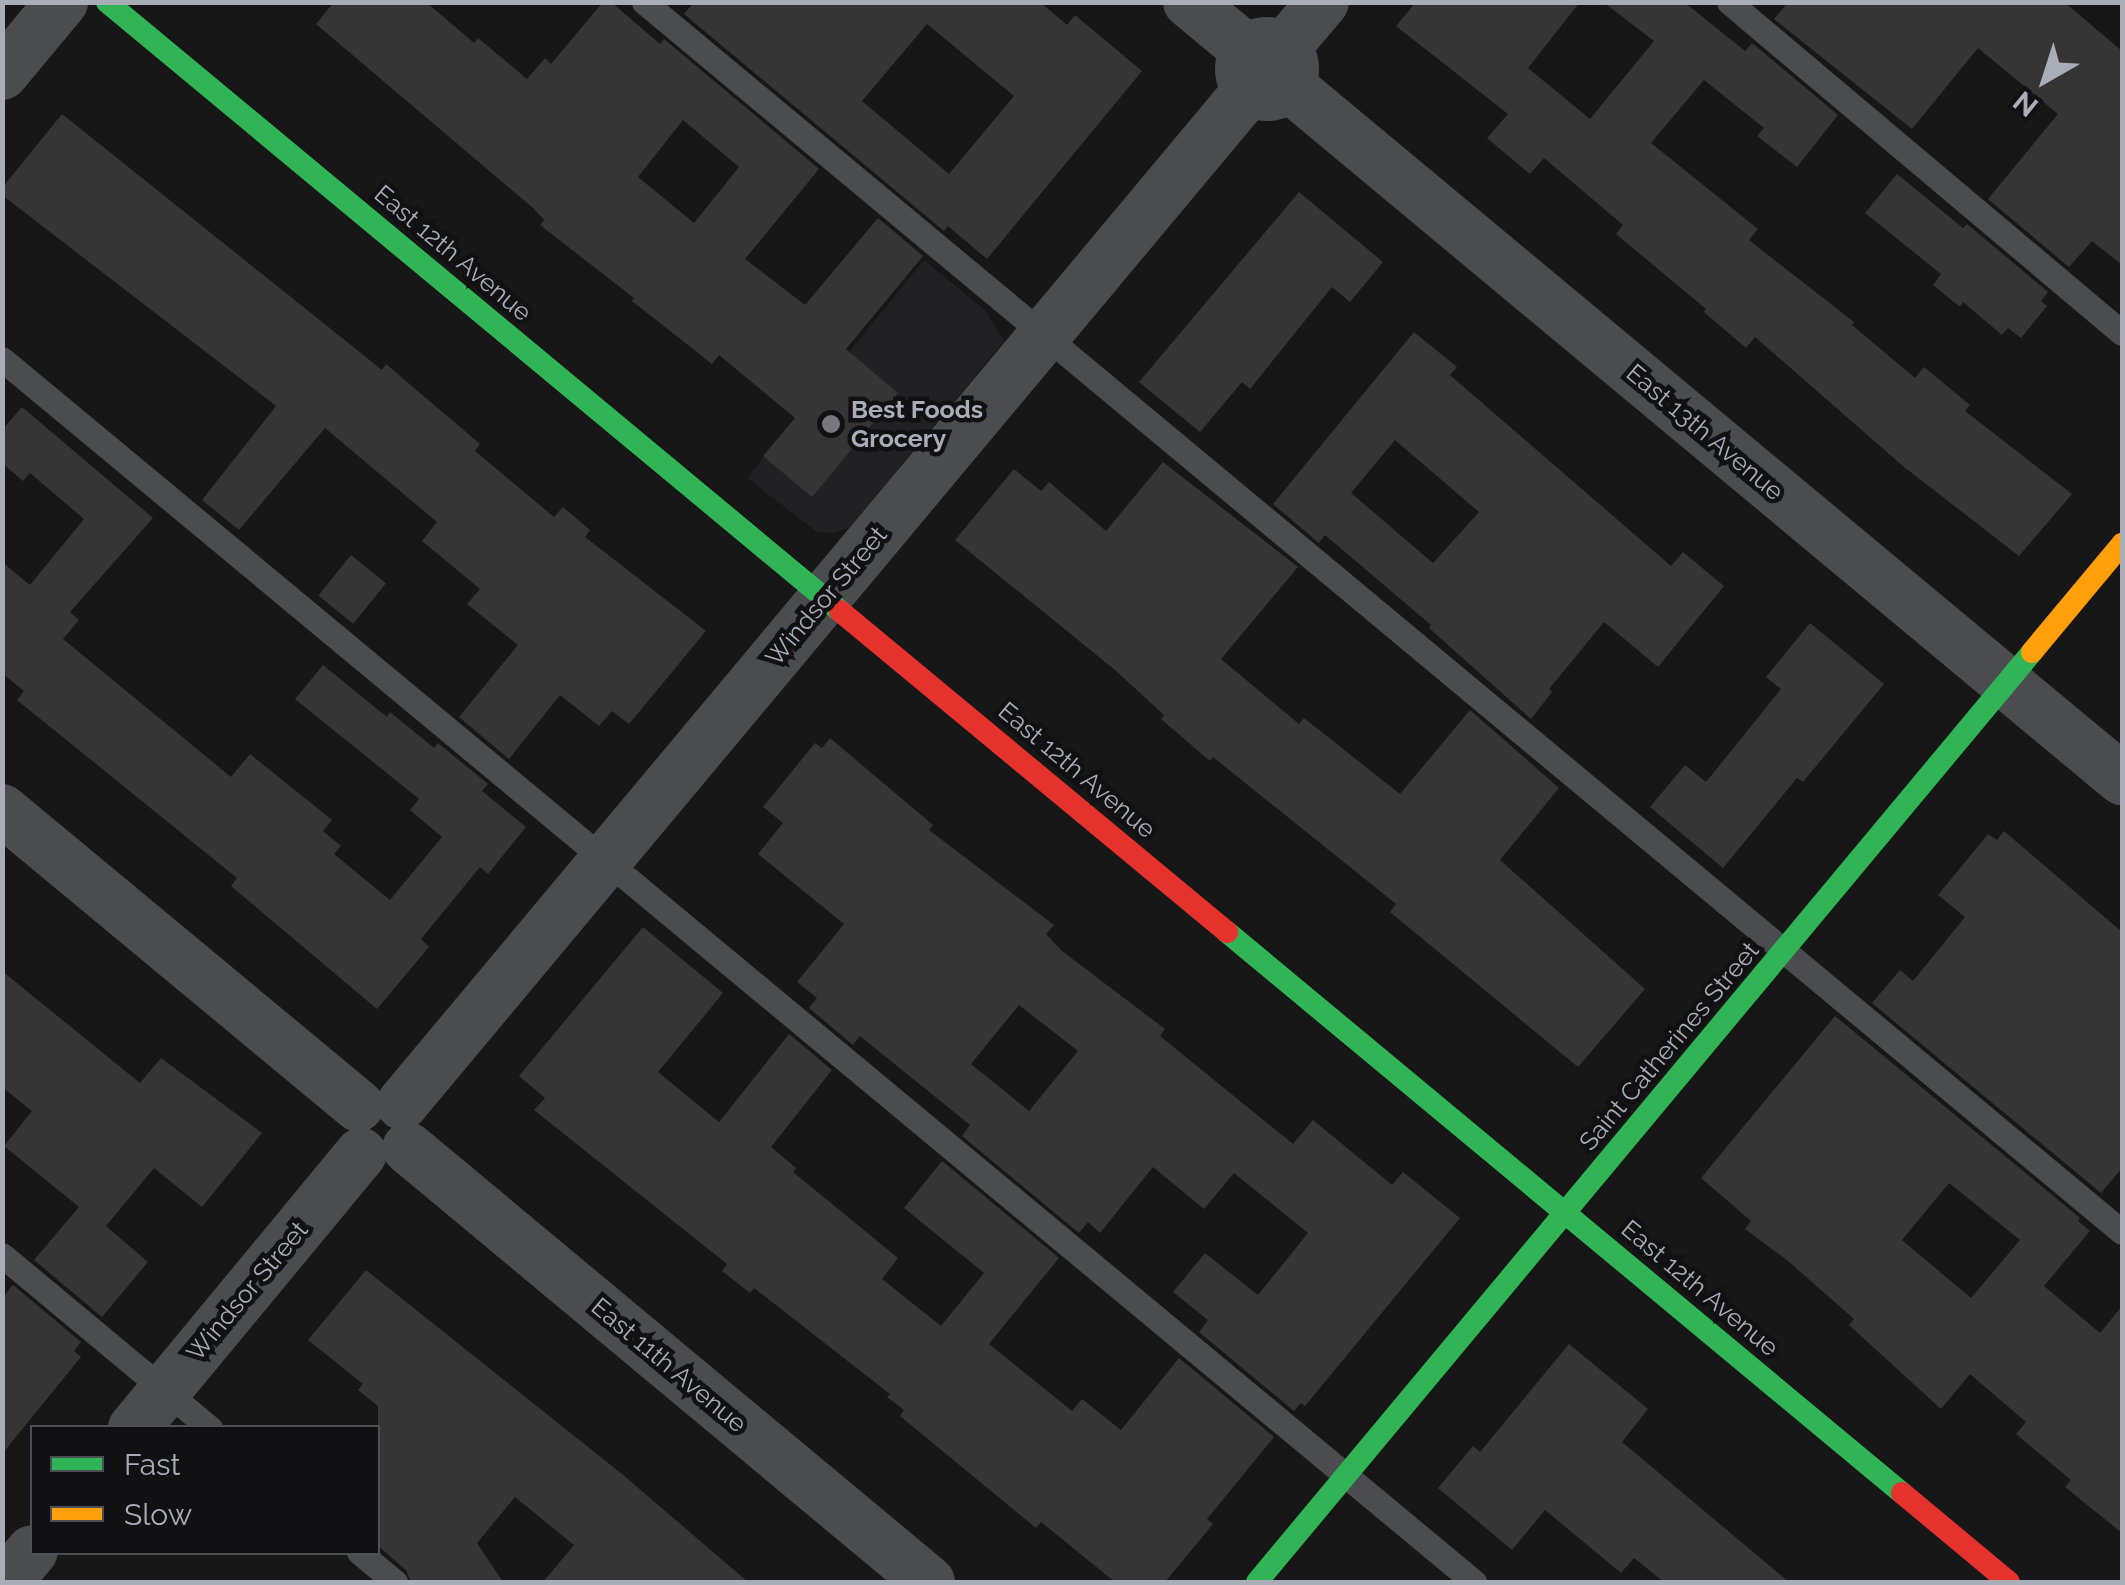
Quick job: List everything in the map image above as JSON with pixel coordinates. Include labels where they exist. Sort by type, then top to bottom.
[{"type":"street","points":[[2,74],[62,2]]},
{"type":"street","name":"East 12th Avenue","points":[[107,2],[2009,1582]]},
{"type":"street","name":"East 13th Avenue","points":[[1189,2],[2122,779]]},
{"type":"street","name":"Windsor Street","points":[[149,1409],[1322,2]]},
{"type":"street","name":"Saint Catherines Street","points":[[1258,1582],[2122,544]]},
{"type":"street","name":"East 11th Avenue","points":[[2,810],[930,1582]]},
{"type":"street","points":[[6,1582],[30,1553]]},
{"type":"lane","points":[[644,2],[2122,1232]]},
{"type":"lane","points":[[1729,2],[2122,333]]},
{"type":"lane","points":[[2,359],[1474,1582]]},
{"type":"lane","points":[[2,1255],[149,1409],[200,1425]]},
{"type":"lane","points":[[364,1555],[395,1582]]},
{"type":"shaded area","points":[[924,260],[986,311],[1004,341],[850,527],[835,533],[817,532],[747,478]]},
{"type":"building","points":[[334,2],[426,2],[474,43],[478,38],[527,79],[545,58],[551,64],[603,2],[611,2],[660,44],[664,39],[819,169],[745,259],[805,305],[878,218],[923,256],[846,349],[898,393],[812,497],[763,456],[795,418],[719,355],[712,364],[632,301],[634,298],[540,225],[544,220],[533,208],[316,24]],"holes":[[[683,120],[739,167],[694,223],[638,177]]]},
{"type":"building","points":[[694,2],[1040,2],[1067,25],[1075,15],[1142,71],[987,259],[948,226],[944,231],[684,14]],"holes":[[[927,24],[1014,96],[949,174],[862,101]]]},
{"type":"building","points":[[1416,2],[1580,2],[1528,68],[1590,119],[1654,41],[1603,2],[1684,2],[1745,51],[1752,43],[1838,115],[1797,167],[1757,136],[1764,128],[1704,80],[1651,143],[1758,229],[1749,240],[1854,322],[1852,325],[1915,378],[1924,367],[1970,405],[1965,411],[2072,494],[2019,556],[1904,467],[1755,337],[1746,348],[1616,234],[1623,225],[1544,158],[1530,174],[1487,138],[1508,114],[1396,26]]},
{"type":"building","points":[[1788,2],[2064,2],[2122,51],[2122,265],[2092,241],[2069,267],[1988,199],[2058,114],[1978,48],[1912,129],[1774,19]]},
{"type":"building","points":[[62,114],[382,370],[386,364],[480,444],[475,451],[554,517],[563,507],[590,530],[585,537],[706,631],[629,724],[612,711],[599,726],[560,695],[509,759],[459,717],[518,645],[467,604],[480,589],[422,541],[437,522],[325,428],[239,530],[202,500],[276,406],[2,195],[2,188]]},
{"type":"building","points":[[1897,174],[1963,228],[1967,224],[2048,292],[2041,301],[2047,306],[2021,338],[2008,328],[2002,335],[1963,302],[1960,307],[1933,285],[1941,274],[1865,213]]},
{"type":"building","points":[[1299,192],[1383,262],[1350,302],[1332,287],[1250,389],[1242,382],[1200,432],[1139,382]]},
{"type":"building","points":[[1414,332],[1457,367],[1450,375],[1671,566],[1683,552],[1724,586],[1658,667],[1604,622],[1549,689],[1552,692],[1531,719],[1429,628],[1431,625],[1325,535],[1319,543],[1273,504]],"holes":[[[1395,440],[1479,512],[1433,563],[1351,493]]]},
{"type":"building","points":[[22,407],[153,518],[70,612],[79,620],[63,639],[231,777],[250,754],[332,820],[323,831],[341,846],[334,854],[390,900],[442,837],[410,810],[419,799],[295,699],[323,665],[387,717],[390,712],[434,748],[438,743],[488,784],[482,791],[526,827],[488,874],[480,867],[421,939],[429,947],[377,1009],[231,886],[237,878],[17,700],[24,691],[2,673],[2,562],[30,585],[84,519],[30,473],[23,481],[2,463],[2,430]]},
{"type":"building","points":[[1163,462],[1298,567],[1221,659],[1299,724],[1304,718],[1400,794],[1470,710],[1559,788],[1500,860],[1645,989],[1578,1067],[1390,912],[1396,904],[1213,757],[1210,761],[1161,719],[1164,715],[1115,670],[955,540],[1014,469],[1041,491],[1049,482],[1106,531]]},
{"type":"building","points":[[351,555],[386,583],[353,624],[318,595]]},
{"type":"building","points":[[1810,623],[1884,684],[1803,782],[1797,778],[1723,868],[1650,807],[1685,765],[1706,782],[1781,689],[1766,677]]},
{"type":"building","points":[[830,738],[933,825],[929,830],[1054,925],[1046,934],[1062,951],[1165,1029],[1160,1036],[1293,1144],[1313,1120],[1392,1185],[1403,1172],[1460,1218],[1305,1406],[1301,1403],[1294,1411],[1199,1332],[1208,1320],[1173,1292],[1205,1253],[1258,1295],[1308,1233],[1234,1173],[1204,1209],[1153,1167],[1100,1233],[1088,1222],[1079,1233],[962,1136],[970,1125],[860,1036],[853,1045],[809,1008],[817,998],[797,982],[844,924],[758,854],[783,823],[763,807],[815,743],[822,748]],"holes":[[[1019,1005],[1078,1051],[1029,1111],[971,1064]]]},
{"type":"building","points":[[2004,831],[2122,932],[2122,1168],[2101,1193],[1872,1003],[1900,970],[1913,981],[1965,917],[1938,895],[1988,834],[1997,840]]},
{"type":"building","points":[[643,927],[723,993],[658,1072],[719,1122],[789,1034],[832,1070],[771,1147],[796,1168],[793,1172],[898,1258],[882,1279],[941,1326],[984,1273],[904,1208],[942,1161],[1059,1258],[989,1344],[1072,1411],[1082,1399],[1121,1430],[1179,1358],[1274,1437],[1207,1519],[1213,1524],[1165,1582],[1115,1582],[1041,1522],[1036,1528],[900,1416],[904,1410],[887,1397],[890,1394],[754,1288],[750,1293],[722,1271],[727,1264],[534,1110],[545,1098],[519,1076]]},
{"type":"building","points":[[2,971],[140,1083],[161,1058],[262,1133],[202,1207],[154,1168],[106,1226],[148,1262],[102,1317],[34,1260],[79,1207],[4,1146],[32,1111],[2,1087]]},
{"type":"building","points":[[1835,1016],[2080,1218],[2078,1221],[2090,1231],[2044,1286],[2100,1333],[2122,1306],[2122,1533],[2065,1487],[2071,1480],[2016,1434],[2026,1422],[1970,1374],[1941,1409],[1849,1325],[1854,1319],[1745,1229],[1751,1221],[1701,1178]],"holes":[[[1949,1183],[2020,1240],[1971,1298],[1902,1240]]]},
{"type":"building","points":[[366,1270],[622,1474],[748,1582],[543,1582],[574,1545],[515,1497],[477,1543],[503,1582],[411,1582],[406,1570],[380,1548],[378,1406],[358,1390],[363,1384],[308,1340]]},
{"type":"building","points":[[13,1285],[81,1342],[74,1351],[81,1357],[2,1454],[2,1298]]},
{"type":"building","points":[[1569,1344],[1648,1409],[1622,1442],[1789,1582],[1664,1582],[1634,1558],[1621,1573],[1545,1510],[1512,1550],[1438,1488],[1473,1446],[1480,1452]]},
{"type":"traffic: fast","points":[[107,2],[840,611]]},
{"type":"traffic: fast","points":[[1257,1582],[2032,652]]},
{"type":"traffic: fast","points":[[1227,932],[1902,1493]]},
{"type":"traffic: slow","points":[[2032,652],[2122,544]]},
{"type":"traffic: jam","points":[[840,611],[1227,932]]},
{"type":"traffic: jam","points":[[1902,1493],[2009,1582]]},
{"type":"place","name":"Best Foods Grocery","points":[[831,424]]}]
